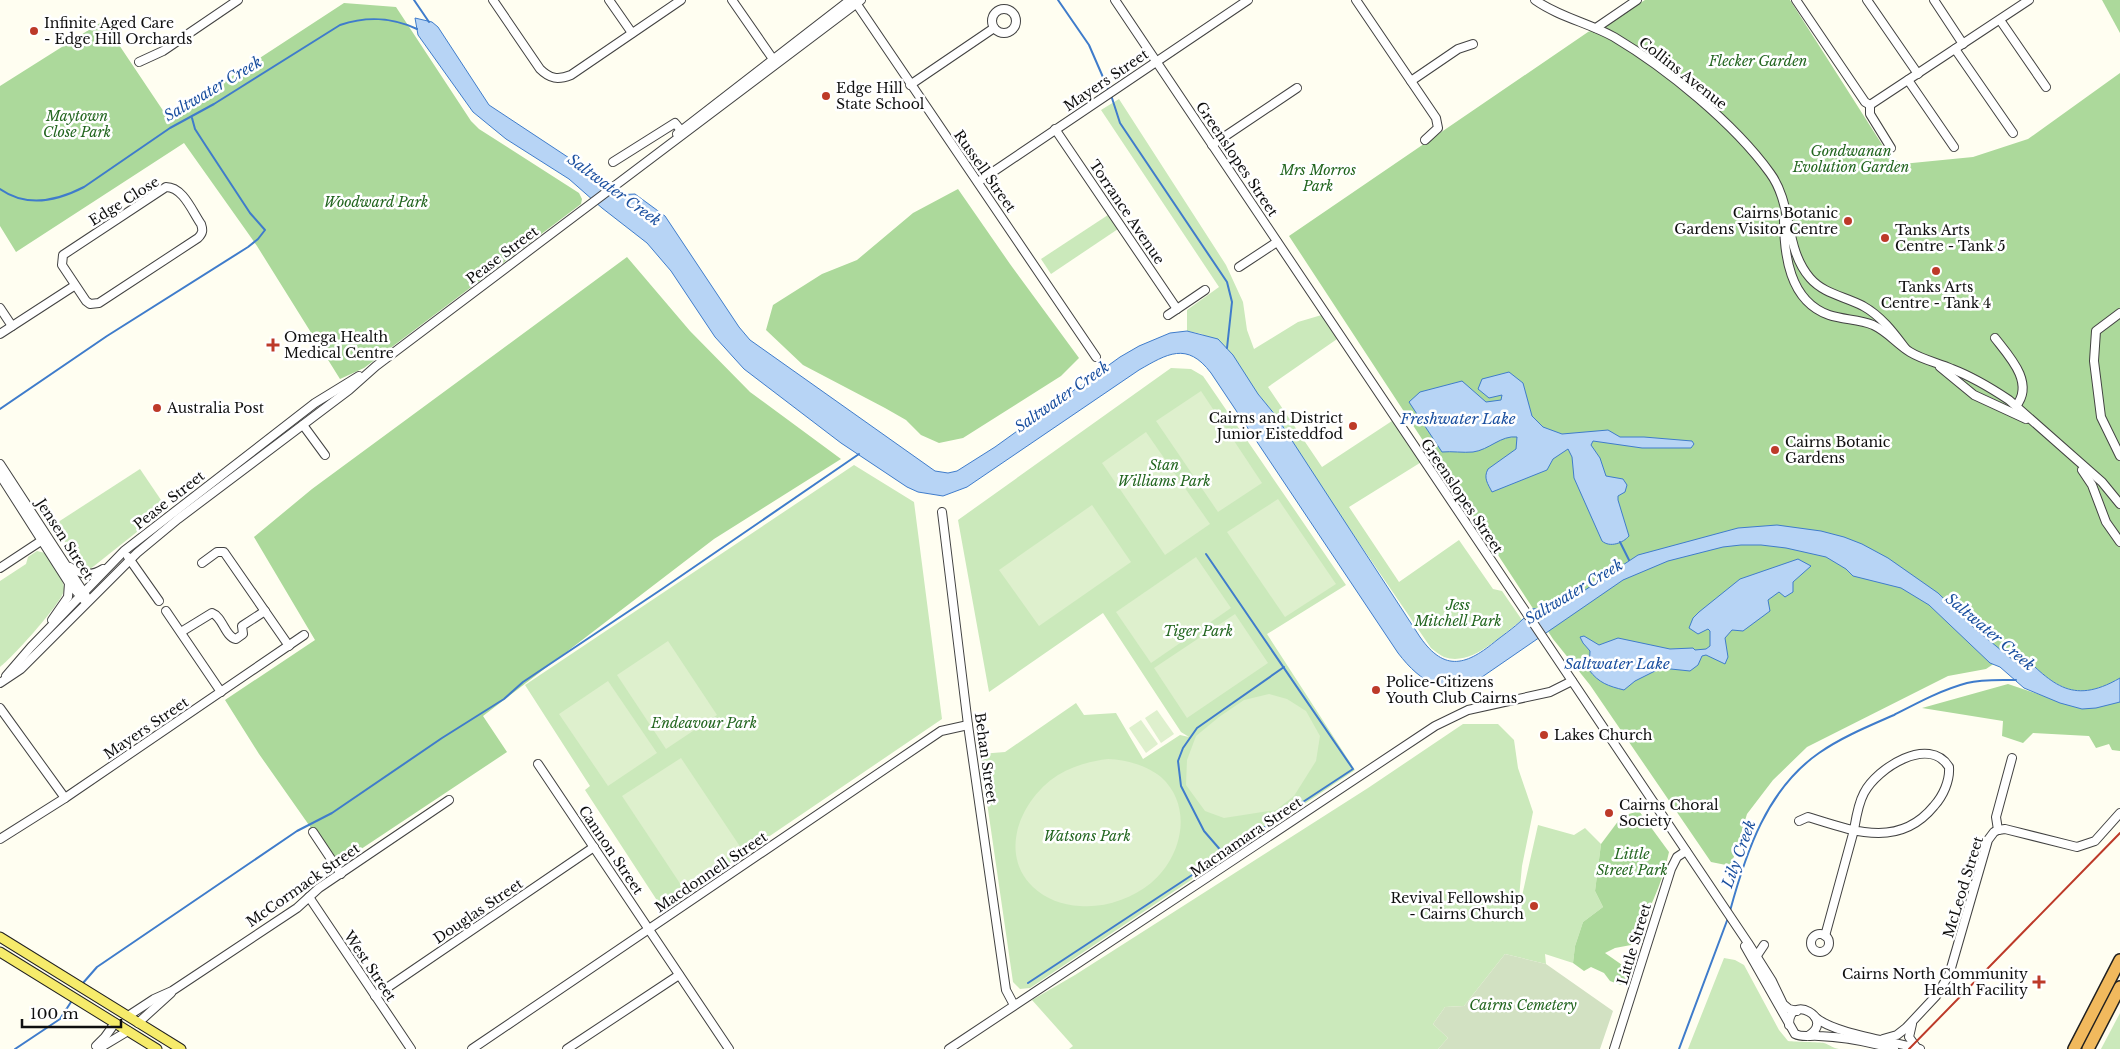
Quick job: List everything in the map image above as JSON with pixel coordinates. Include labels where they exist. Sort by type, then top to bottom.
[{"type":"highway","points":[[2074,1049],[2120,960]]},
{"type":"highway","points":[[2088,1049],[2120,987]]},
{"type":"main road","points":[[0,937],[181,1049]]},
{"type":"main road","points":[[0,952],[157,1049]]},
{"type":"main road","name":"McCormack Street","points":[[115,1023],[128,1016]]},
{"type":"main road","name":"McCormack Street","points":[[128,1031],[138,1023]]},
{"type":"street","points":[[139,62],[163,51],[226,3],[238,0]]},
{"type":"street","points":[[493,0],[540,69],[551,77],[558,79],[571,75],[681,0]]},
{"type":"street","points":[[609,0],[632,33]]},
{"type":"street","points":[[732,0],[775,61]]},
{"type":"street","name":"Greenslopes Street","points":[[1116,0],[1723,906],[1775,986],[1781,1001],[1789,1009],[1797,1011]]},
{"type":"street","name":"Mayers Street","points":[[978,182],[1248,0]]},
{"type":"street","points":[[1356,0],[1439,123],[1436,132],[1425,140]]},
{"type":"street","name":"Collins Avenue","points":[[1535,0],[1550,9],[1596,28],[1638,52],[1705,104],[1767,169],[1779,188],[1795,251],[1807,274],[1819,287],[1872,312],[1893,332],[1905,348]]},
{"type":"street","points":[[1596,28],[1637,0]]},
{"type":"street","points":[[1796,0],[1865,102],[1870,105]]},
{"type":"street","points":[[1867,0],[1918,74]]},
{"type":"street","points":[[1934,0],[1963,44]]},
{"type":"street","points":[[1870,105],[2029,0]]},
{"type":"street","name":"Pease Street","points":[[1,682],[43,634],[84,597],[178,520],[853,1]]},
{"type":"street","name":"Russell Street","points":[[853,1],[1096,357]]},
{"type":"street","points":[[2000,20],[2046,87]]},
{"type":"street","points":[[910,85],[994,28]]},
{"type":"street","points":[[1412,81],[1458,49],[1473,44]]},
{"type":"street","points":[[1955,49],[2013,133]]},
{"type":"street","points":[[1908,80],[1954,147]]},
{"type":"street","points":[[1212,145],[1297,88]]},
{"type":"street","points":[[1870,105],[1870,114],[1891,148]]},
{"type":"street","points":[[613,162],[675,123],[682,132]]},
{"type":"street","name":"Torrance Avenue","points":[[1056,129],[1177,308]]},
{"type":"street","name":"Edge Close","points":[[172,187],[178,190],[201,224],[203,229],[198,238],[99,304],[90,304],[74,286],[62,265],[63,255],[166,188],[172,187]]},
{"type":"street","name":"Collins Avenue","points":[[1784,202],[1786,254],[1794,283],[1805,299],[1828,314],[1860,320],[1875,326],[1910,352],[1982,382],[2016,406],[2106,486],[2120,504]]},
{"type":"street","points":[[1239,267],[1277,242]]},
{"type":"street","points":[[1786,254],[1789,251],[1795,251]]},
{"type":"street","points":[[0,334],[74,286]]},
{"type":"street","points":[[1168,315],[1205,290]]},
{"type":"street","points":[[0,308],[12,326]]},
{"type":"street","points":[[2120,313],[2096,331],[2094,361],[2101,417],[2120,456]]},
{"type":"street","points":[[1994,338],[2014,362],[2022,382],[2020,401],[2016,406]]},
{"type":"street","name":"Collins Avenue","points":[[1930,360],[1974,395],[2034,423]]},
{"type":"street","name":"Pease Street","points":[[1,682],[29,661],[84,597],[108,565],[124,551],[315,403],[376,366]]},
{"type":"street","points":[[303,424],[326,455]]},
{"type":"street","name":"Collins Avenue","points":[[2074,458],[2087,476],[2108,525],[2120,542]]},
{"type":"street","name":"Jensen Street","points":[[0,465],[69,583],[84,597]]},
{"type":"street","name":"Jensen Street","points":[[0,475],[45,539],[66,564],[84,597]]},
{"type":"street","points":[[2096,494],[2100,486],[2106,486]]},
{"type":"street","name":"Behan Street","points":[[942,512],[968,725],[1006,990],[1014,1006]]},
{"type":"street","points":[[2108,525],[2119,526]]},
{"type":"street","points":[[0,568],[45,539]]},
{"type":"street","points":[[124,551],[159,601]]},
{"type":"street","points":[[202,563],[217,552],[224,552],[289,646]]},
{"type":"street","points":[[66,564],[78,572],[88,574],[97,573],[108,565]]},
{"type":"street","points":[[43,634],[66,601],[69,593],[69,583]]},
{"type":"street","points":[[166,611],[221,692]]},
{"type":"street","points":[[181,632],[212,613],[217,616],[233,639],[236,639],[243,634],[242,626],[265,611]]},
{"type":"street","name":"Mayers Street","points":[[0,839],[65,798],[304,635]]},
{"type":"street","name":"Macnamara Street","points":[[949,1049],[1441,723],[1477,707],[1526,699],[1550,692],[1572,681]]},
{"type":"street","points":[[0,708],[65,798]]},
{"type":"street","name":"Macdonnell Street","points":[[472,1049],[941,731],[968,725]]},
{"type":"street","points":[[1799,821],[1808,817],[1854,830],[1888,834],[1925,816],[1938,801],[1947,783],[1949,767],[1946,761],[1928,753],[1912,756],[1894,763],[1864,792],[1857,813],[1854,830],[1824,936]]},
{"type":"street","name":"McLeod Street","points":[[1883,1039],[1902,1032],[1936,996],[1949,975],[1988,840],[1998,830],[1996,817],[2012,758]]},
{"type":"street","name":"Cannon Street","points":[[538,764],[726,1048]]},
{"type":"street","name":"McCormack Street","points":[[128,1016],[154,999],[172,991],[289,913],[340,874],[449,800]]},
{"type":"street","points":[[1998,830],[2005,829],[2072,847],[2086,846],[2097,839],[2120,813]]},
{"type":"street","points":[[313,832],[340,874]]},
{"type":"street","name":"Douglas Street","points":[[376,996],[594,847]]},
{"type":"street","name":"Little Street","points":[[1614,1049],[1671,869],[1677,857],[1686,851]]},
{"type":"street","name":"West Street","points":[[309,898],[411,1049]]},
{"type":"street","name":"Greenslopes Street","points":[[1738,930],[1745,947],[1790,1027]]},
{"type":"street","points":[[1764,945],[1756,956],[1772,996]]},
{"type":"street","points":[[567,1049],[679,975]]},
{"type":"street","name":"McCormack Street","points":[[138,1023],[172,991]]},
{"type":"street","points":[[1894,1049],[1860,1041],[1804,1037],[1795,1034],[1790,1027],[1791,1016],[1797,1011],[1808,1010],[1815,1017],[1833,1027],[1919,1049]]},
{"type":"street","name":"McLeod Street","points":[[1917,1016],[1909,1032],[1911,1041],[1919,1049]]},
{"type":"street","points":[[1808,1036],[1815,1030],[1815,1017]]},
{"type":"street","name":"McCormack Street","points":[[93,1049],[115,1023]]},
{"type":"street","name":"McCormack Street","points":[[98,1049],[128,1031]]},
{"type":"green space","name":"Cairns Botanic Gardens","points":[[1645,0],[1790,0],[1890,157],[1902,164],[1973,157],[2028,139],[2120,73],[2120,678],[2103,686],[2088,690],[2075,690],[2063,687],[2040,672],[2016,649],[1986,669],[1948,676],[1807,747],[1773,780],[1747,814],[1731,866],[1711,862],[1590,685],[1553,639],[1289,236],[1588,32],[1607,24]]},
{"type":"green space","points":[[2102,0],[2120,0],[2120,33]]},
{"type":"green space","name":"Woodward Park","points":[[344,3],[396,7],[471,121],[479,129],[579,193],[582,199],[581,204],[364,368],[340,379],[257,246],[184,143],[16,252],[0,226],[0,86],[103,21],[168,118]]},
{"type":"green space","name":"Jess Mitchell Park","points":[[1119,99],[1226,265],[1243,302],[1247,330],[1254,349],[1298,322],[1325,314],[1340,337],[1268,387],[1322,467],[1395,419],[1423,461],[1349,507],[1399,582],[1459,540],[1493,589],[1502,591],[1522,620],[1486,648],[1465,658],[1455,659],[1444,657],[1431,648],[1312,474],[1276,416],[1202,334],[1187,331],[1187,310],[1219,287],[1101,110]]},
{"type":"green space","points":[[958,189],[1079,358],[1061,376],[963,438],[939,443],[921,435],[906,420],[803,365],[766,330],[773,305],[822,274],[857,260],[913,213]]},
{"type":"green space","points":[[1108,215],[1118,229],[1051,274],[1041,259]]},
{"type":"green space","points":[[627,257],[690,331],[750,392],[841,459],[714,539],[483,716],[507,752],[337,865],[259,754],[225,700],[315,640],[254,537],[312,489]]},
{"type":"green space","points":[[1171,368],[1191,369],[1203,376],[1346,585],[1267,634],[1355,770],[1030,988],[1020,989],[1013,982],[980,754],[1005,752],[1076,703],[1084,715],[1116,713],[1143,759],[1180,735],[1189,737],[1181,732],[1103,613],[989,692],[958,520]]},
{"type":"green space","points":[[1201,391],[1262,483],[1218,512],[1156,421]]},
{"type":"green space","name":"Stan Williams Park","points":[[1146,432],[1210,524],[1165,555],[1102,463]]},
{"type":"green space","name":"Endeavour Park","points":[[854,465],[914,502],[942,719],[664,908],[660,905],[585,790],[590,786],[525,685]]},
{"type":"green space","points":[[140,469],[161,500],[162,512],[89,570],[52,526]]},
{"type":"green space","points":[[1278,499],[1336,584],[1285,617],[1227,532]]},
{"type":"green space","points":[[1092,505],[1131,562],[1039,626],[999,570]]},
{"type":"green space","points":[[37,551],[45,553],[60,576],[64,590],[46,618],[0,667],[0,581],[26,564],[28,557]]},
{"type":"green space","points":[[1196,557],[1231,608],[1151,663],[1116,612]]},
{"type":"green space","points":[[1235,614],[1268,663],[1187,718],[1154,668]]},
{"type":"green space","points":[[668,641],[717,715],[666,749],[617,675]]},
{"type":"green space","points":[[608,681],[657,753],[608,786],[559,714]]},
{"type":"green space","points":[[2008,684],[2082,709],[2120,702],[2120,751],[2112,750],[2109,744],[2096,748],[2089,736],[2033,733],[2023,743],[2002,736],[2003,721],[1922,708]]},
{"type":"green space","points":[[1269,694],[1287,699],[1306,711],[1320,736],[1316,761],[1294,796],[1276,810],[1224,818],[1205,811],[1186,785],[1187,760],[1196,736],[1244,700]]},
{"type":"green space","points":[[1157,710],[1174,734],[1161,743],[1145,718]]},
{"type":"green space","points":[[1141,720],[1158,744],[1146,753],[1129,728]]},
{"type":"green space","points":[[1463,724],[1498,724],[1514,740],[1518,768],[1533,812],[1522,866],[1517,918],[1538,825],[1574,835],[1585,828],[1601,844],[1595,891],[1603,907],[1583,922],[1575,946],[1573,963],[1545,954],[1546,964],[1505,954],[1464,1006],[1445,1007],[1433,1024],[1448,1038],[1438,1049],[1069,1049],[1073,1046],[1032,1000],[1075,975],[1368,788]]},
{"type":"green space","points":[[681,758],[741,848],[683,888],[622,796]]},
{"type":"green space","name":"Watsons Park","points":[[1108,759],[1143,766],[1161,777],[1171,789],[1178,803],[1181,817],[1180,832],[1176,846],[1162,872],[1151,883],[1135,894],[1099,906],[1073,905],[1055,901],[1033,887],[1022,873],[1017,858],[1018,826],[1034,797],[1058,775],[1082,764]]},
{"type":"green space","name":"Little Street Park","points":[[1639,811],[1669,852],[1658,888],[1631,945],[1615,948],[1605,953],[1625,967],[1628,976],[1621,985],[1610,981],[1604,973],[1591,967],[1584,971],[1573,963],[1575,946],[1583,922],[1603,907],[1595,891],[1601,844],[1622,816]]},
{"type":"green space","name":"Cairns Cemetery","points":[[1505,954],[1546,964],[1613,1011],[1600,1049],[1438,1049],[1448,1038],[1433,1024],[1445,1007],[1464,1006]]},
{"type":"green space","points":[[1724,958],[1735,960],[1744,965],[1779,1030],[1788,1041],[1824,1043],[1839,1049],[1688,1049]]},
{"type":"green space","points":[[2120,1013],[2120,1049],[2101,1049]]},
{"type":"water","points":[[415,18],[432,22],[438,27],[489,105],[604,181],[605,185],[615,195],[635,194],[665,216],[739,327],[750,340],[935,471],[948,473],[957,471],[995,447],[1120,357],[1139,346],[1170,333],[1187,331],[1218,339],[1233,355],[1258,394],[1276,416],[1420,637],[1438,656],[1447,660],[1466,660],[1476,655],[1516,626],[1532,609],[1567,602],[1638,555],[1738,528],[1777,525],[1821,531],[1862,544],[1888,558],[1938,593],[1974,628],[2018,664],[2020,663],[2012,655],[2016,649],[2051,680],[2062,687],[2074,690],[2088,690],[2103,686],[2120,678],[2120,702],[2096,708],[2082,709],[2060,703],[2024,688],[2000,667],[1990,663],[1929,605],[1901,588],[1853,576],[1846,569],[1826,557],[1786,548],[1761,545],[1723,547],[1668,561],[1623,580],[1482,677],[1457,686],[1435,684],[1416,673],[1398,653],[1211,373],[1194,357],[1185,354],[1168,355],[1139,370],[967,487],[943,496],[918,492],[907,487],[841,443],[744,369],[715,337],[671,271],[647,243],[569,179],[506,139],[473,112],[418,35]]},
{"type":"water","name":"Freshwater Lake","points":[[1509,372],[1523,383],[1532,416],[1543,427],[1562,434],[1608,430],[1620,437],[1692,441],[1694,444],[1691,448],[1642,448],[1593,441],[1591,445],[1600,458],[1606,476],[1623,479],[1627,485],[1625,492],[1618,496],[1629,536],[1623,541],[1609,544],[1602,541],[1574,478],[1572,457],[1568,449],[1553,459],[1547,470],[1492,492],[1486,478],[1488,469],[1516,449],[1517,437],[1500,440],[1479,451],[1442,452],[1409,402],[1420,392],[1462,381],[1486,402],[1501,400],[1502,395],[1489,398],[1478,389],[1482,379]]},
{"type":"water","name":"Saltwater Lake","points":[[1798,559],[1811,566],[1793,582],[1793,592],[1785,597],[1779,592],[1768,600],[1770,611],[1743,631],[1732,630],[1725,638],[1728,657],[1725,664],[1706,655],[1702,656],[1698,665],[1690,671],[1661,668],[1635,681],[1624,690],[1604,683],[1589,670],[1590,651],[1580,637],[1584,636],[1599,645],[1618,638],[1670,649],[1706,649],[1710,646],[1710,631],[1708,629],[1698,634],[1689,628],[1693,618],[1699,612],[1740,579]]},
{"type":"waterway","points":[[414,0],[429,22]]},
{"type":"waterway","points":[[1058,0],[1089,45],[1109,91]]},
{"type":"waterway","name":"Saltwater Creek","points":[[0,189],[21,199],[31,200],[53,199],[74,192],[170,128],[214,104],[340,25],[360,20],[379,19],[398,22],[417,29]]},
{"type":"waterway","points":[[1111,95],[1120,123],[1227,282],[1232,302],[1227,348]]},
{"type":"waterway","points":[[0,409],[107,336],[248,247],[265,230],[250,213],[206,146],[195,129],[192,118]]},
{"type":"waterway","points":[[83,983],[97,967],[297,831],[332,813],[442,738],[504,699],[523,682],[859,454]]},
{"type":"waterway","points":[[1620,542],[1629,560]]},
{"type":"waterway","points":[[1028,983],[1353,769],[1206,554]]},
{"type":"waterway","points":[[1223,853],[1204,831],[1181,786],[1178,761],[1183,748],[1197,728],[1284,667]]},
{"type":"waterway","name":"Lily Creek","points":[[1730,911],[1751,845],[1772,803],[1785,785],[1819,753],[1856,732],[1948,689],[1979,681],[2016,680]]},
{"type":"waterway","name":"Lily Creek","points":[[1679,1049],[1728,918]]},
{"type":"waterway","points":[[15,1049],[60,1019],[71,1002]]},
{"type":"railway","points":[[1909,1049],[2120,833]]},
{"type":"place","name":"Infinite Aged Care - Edge Hill Orchards","points":[[34,31]]},
{"type":"place","name":"Edge Hill State School","points":[[826,96]]},
{"type":"place","name":"Cairns Botanic Gardens Visitor Centre","points":[[1848,221]]},
{"type":"place","name":"Tanks Arts Centre - Tank 5","points":[[1885,238]]},
{"type":"place","name":"Tanks Arts Centre - Tank 4","points":[[1936,271]]},
{"type":"place","name":"Omega Health Medical Centre","points":[[273,345]]},
{"type":"place","name":"Australia Post","points":[[157,408]]},
{"type":"place","name":"Cairns and District Junior Eisteddfod","points":[[1353,426]]},
{"type":"place","name":"Cairns Botanic Gardens","points":[[1775,450]]},
{"type":"place","name":"Police-Citizens Youth Club Cairns","points":[[1376,690]]},
{"type":"place","name":"Lakes Church","points":[[1544,735]]},
{"type":"place","name":"Cairns Choral Society","points":[[1609,813]]},
{"type":"place","name":"Revival Fellowship - Cairns Church","points":[[1534,906]]},
{"type":"place","name":"Cairns North Community Health Facility","points":[[2039,982]]},
{"type":"park label","name":"Flecker Garden","points":[[1758,61]]},
{"type":"park label","name":"Maytown Close Park","points":[[77,124]]},
{"type":"park label","name":"Gondwanan Evolution Garden","points":[[1851,160]]},
{"type":"park label","name":"Mrs Morros Park","points":[[1318,178]]},
{"type":"park label","name":"Tiger Park","points":[[1198,631]]}]
